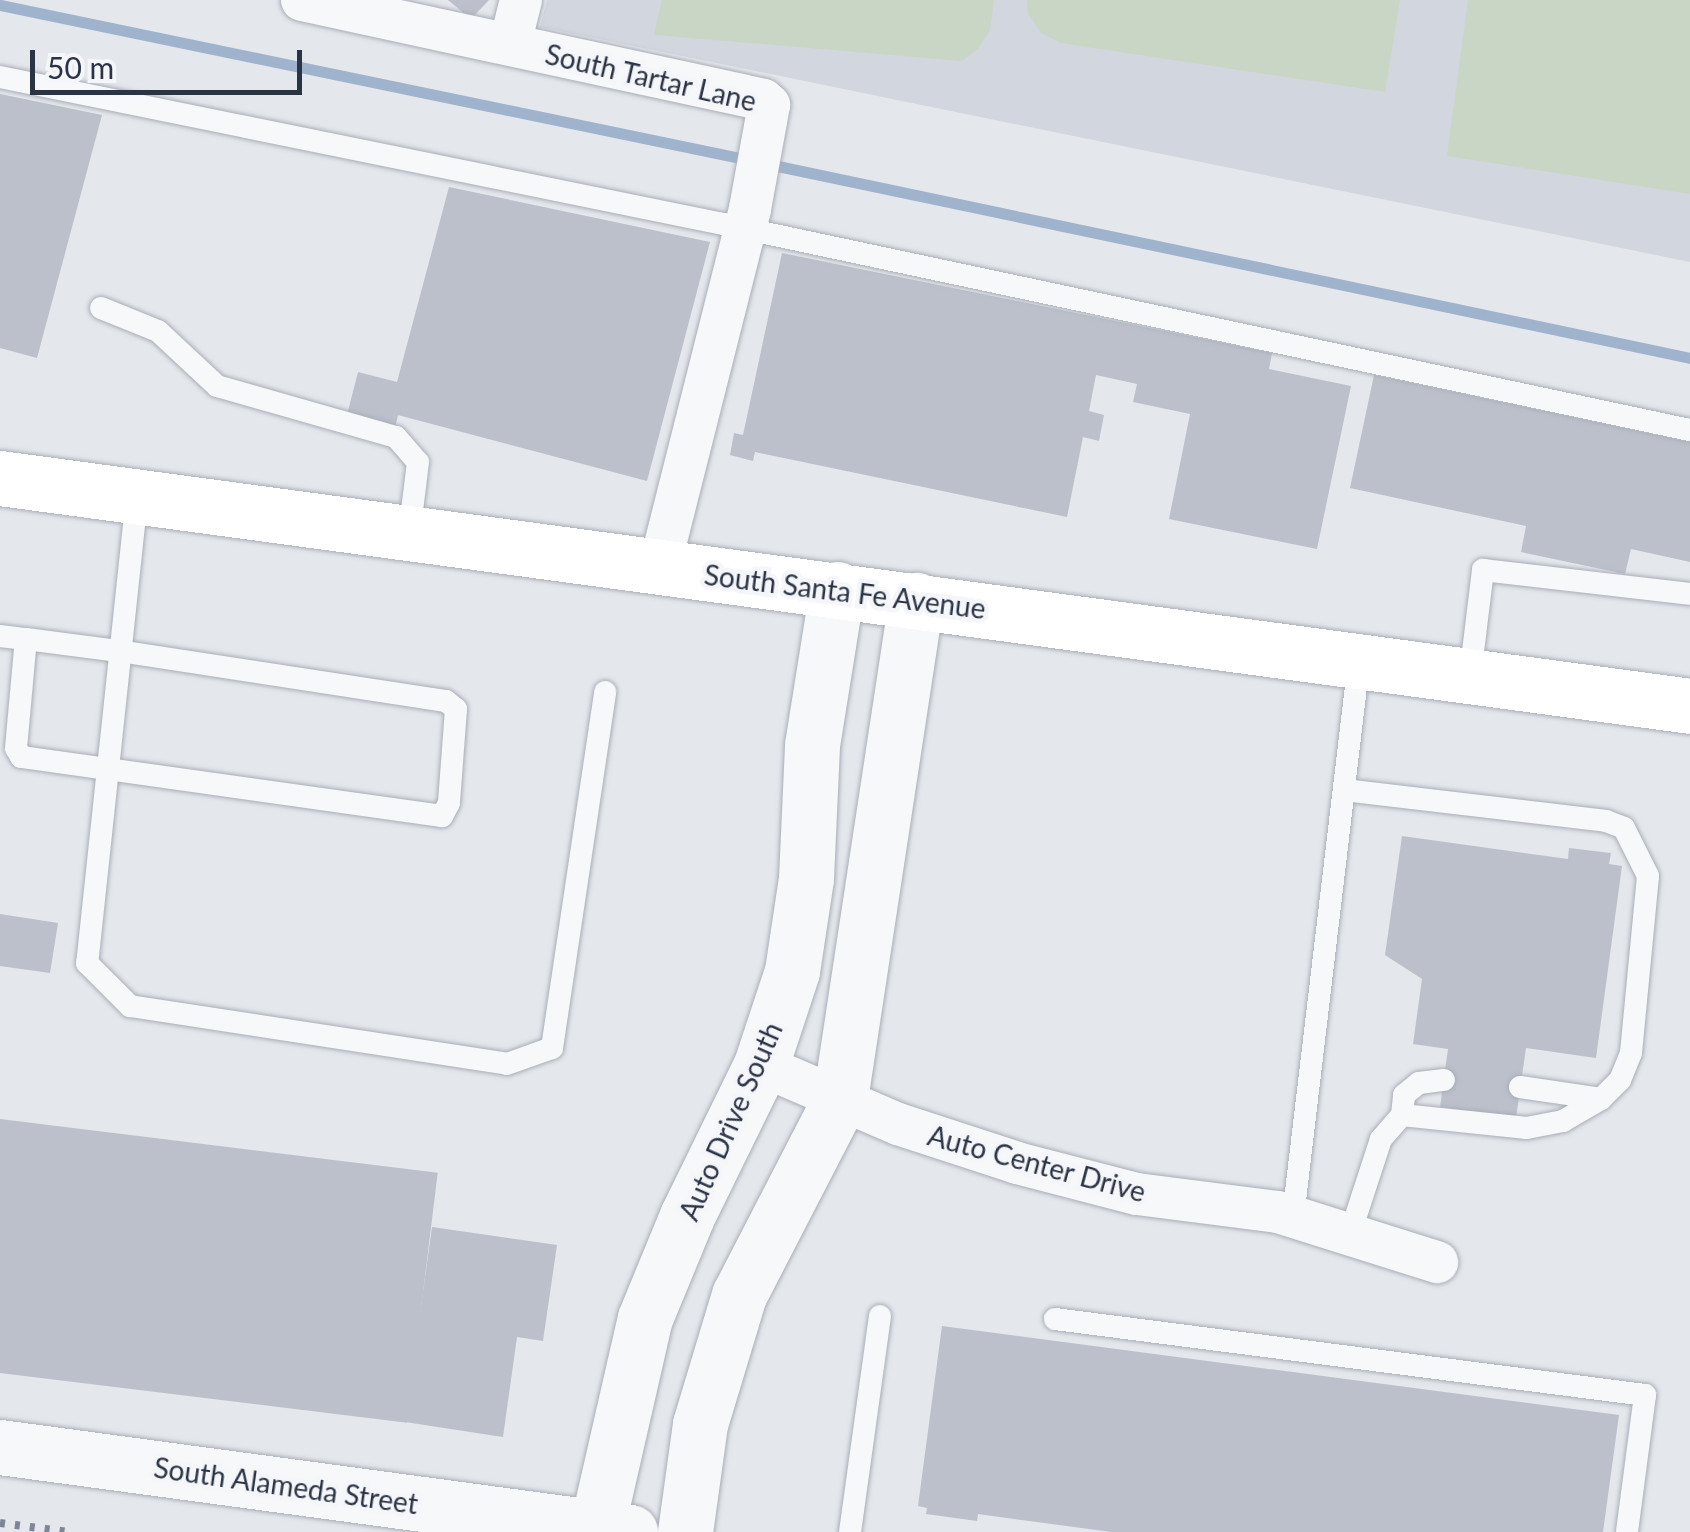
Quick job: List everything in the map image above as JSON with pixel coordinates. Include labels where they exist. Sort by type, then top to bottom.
[{"type":"main road","name":"South Santa Fe Avenue","points":[[0,478],[1690,706]]},
{"type":"street","name":"South Tartar Lane","points":[[302,0],[763,100],[770,113],[747,219],[660,568]]},
{"type":"street","points":[[510,44],[522,0]]},
{"type":"street","name":"Auto Drive South","points":[[614,1529],[645,1318],[688,1216],[761,1065],[792,971],[806,878],[812,745],[838,589]]},
{"type":"street","points":[[685,1532],[700,1424],[739,1295],[840,1099],[916,600]]},
{"type":"street","name":"Auto Center Drive","points":[[761,1065],[898,1124],[1034,1168],[1137,1194],[1293,1217],[1437,1262]]},
{"type":"street","name":"South Alameda Street","points":[[0,1447],[614,1529]]},
{"type":"lane","points":[[0,77],[747,219],[1690,430]]},
{"type":"lane","points":[[101,308],[158,331],[217,386],[396,438],[418,462],[409,534]]},
{"type":"lane","points":[[136,497],[87,963],[130,1006],[507,1064],[552,1048],[605,692]]},
{"type":"lane","points":[[1470,676],[1484,570],[1690,594]]},
{"type":"lane","points":[[0,636],[26,639],[119,650],[446,701],[456,709],[449,804],[442,816],[21,757],[16,748],[26,639]]},
{"type":"lane","points":[[1293,1217],[1359,661]]},
{"type":"lane","points":[[1344,790],[1586,816],[1624,828],[1648,876],[1631,1053],[1620,1080],[1601,1099],[1563,1121],[1527,1128],[1402,1115]]},
{"type":"lane","points":[[1350,1234],[1381,1139],[1402,1115],[1404,1095],[1419,1083],[1444,1080]]},
{"type":"lane","points":[[1520,1087],[1601,1099]]},
{"type":"lane","points":[[850,1532],[880,1316]]},
{"type":"lane","points":[[1056,1319],[1645,1395],[1627,1532]]},
{"type":"shaded area","points":[[547,0],[1690,0],[1690,262],[540,27]]},
{"type":"green space","points":[[662,0],[994,0],[990,30],[978,49],[962,61],[654,35]]},
{"type":"green space","points":[[1027,0],[1400,0],[1385,92],[1061,43],[1041,33],[1028,14]]},
{"type":"green space","points":[[1468,0],[1690,0],[1690,194],[1447,156]]},
{"type":"building","points":[[448,0],[489,0],[471,19]]},
{"type":"building","points":[[0,94],[102,115],[37,358],[0,348]]},
{"type":"building","points":[[449,187],[710,242],[647,481],[398,415],[395,428],[347,415],[358,372],[397,382]]},
{"type":"building","points":[[782,253],[1272,353],[1269,369],[1351,386],[1317,549],[1169,519],[1190,414],[1133,402],[1137,384],[1096,375],[1089,411],[1104,415],[1099,441],[1083,437],[1067,517],[755,452],[753,461],[730,455],[734,433],[743,435]]},
{"type":"building","points":[[1374,375],[1690,442],[1690,562],[1631,549],[1625,574],[1521,552],[1526,526],[1350,488]]},
{"type":"building","points":[[1402,836],[1568,859],[1569,848],[1611,853],[1609,864],[1622,866],[1596,1058],[1526,1048],[1516,1118],[1440,1107],[1448,1049],[1413,1044],[1422,979],[1385,955]]},
{"type":"building","points":[[0,914],[58,923],[50,973],[0,966]]},
{"type":"building","points":[[0,1119],[438,1173],[407,1423],[0,1373]]},
{"type":"building","points":[[432,1227],[557,1245],[543,1341],[517,1337],[503,1437],[405,1422]]},
{"type":"building","points":[[942,1326],[1619,1415],[1603,1532],[1111,1532],[978,1514],[977,1521],[926,1514],[927,1508],[918,1506]]},
{"type":"waterway","points":[[0,5],[750,160]]},
{"type":"waterway","points":[[768,164],[1690,358]]},
{"type":"railway","points":[[0,1523],[68,1532]]}]
